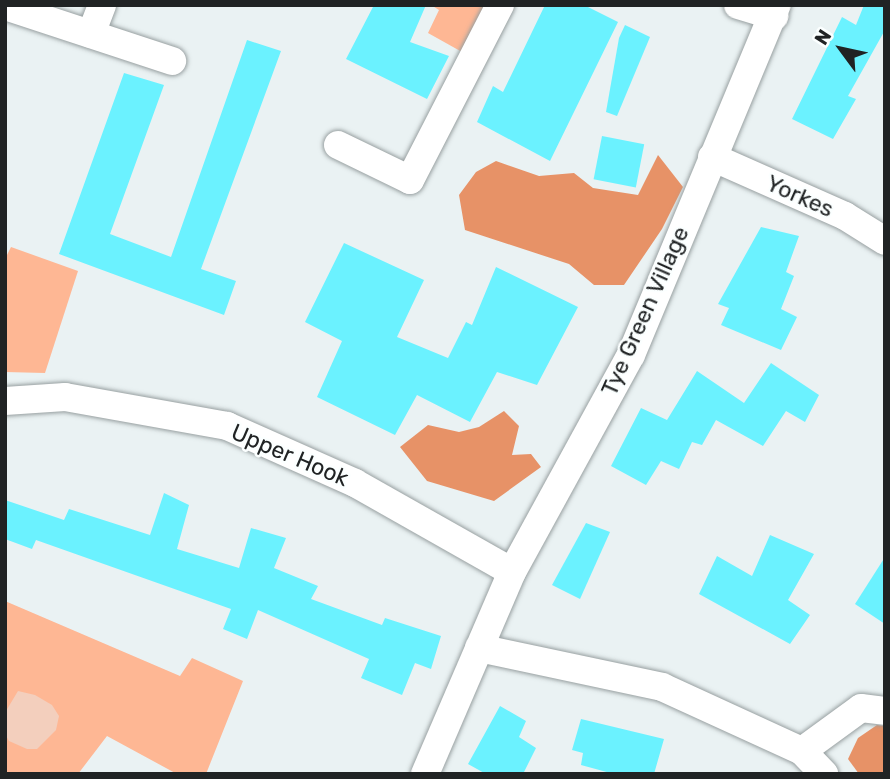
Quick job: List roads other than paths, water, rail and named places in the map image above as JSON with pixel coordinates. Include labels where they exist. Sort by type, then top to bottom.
[{"type":"street","points":[[91,34],[102,5]]},
{"type":"street","points":[[338,145],[410,180],[500,5]]},
{"type":"street","points":[[738,5],[776,10]]},
{"type":"street","points":[[5,6],[172,61]]},
{"type":"street","name":"Tye Green Village","points":[[425,774],[512,572],[631,355],[776,10]]},
{"type":"street","name":"Yorkes","points":[[712,157],[845,216],[885,241]]},
{"type":"street","name":"Upper Hook","points":[[5,401],[65,397],[227,426],[355,483],[512,572]]},
{"type":"street","points":[[478,648],[662,687],[803,751],[824,774]]},
{"type":"street","points":[[803,751],[861,708],[885,711]]}]
